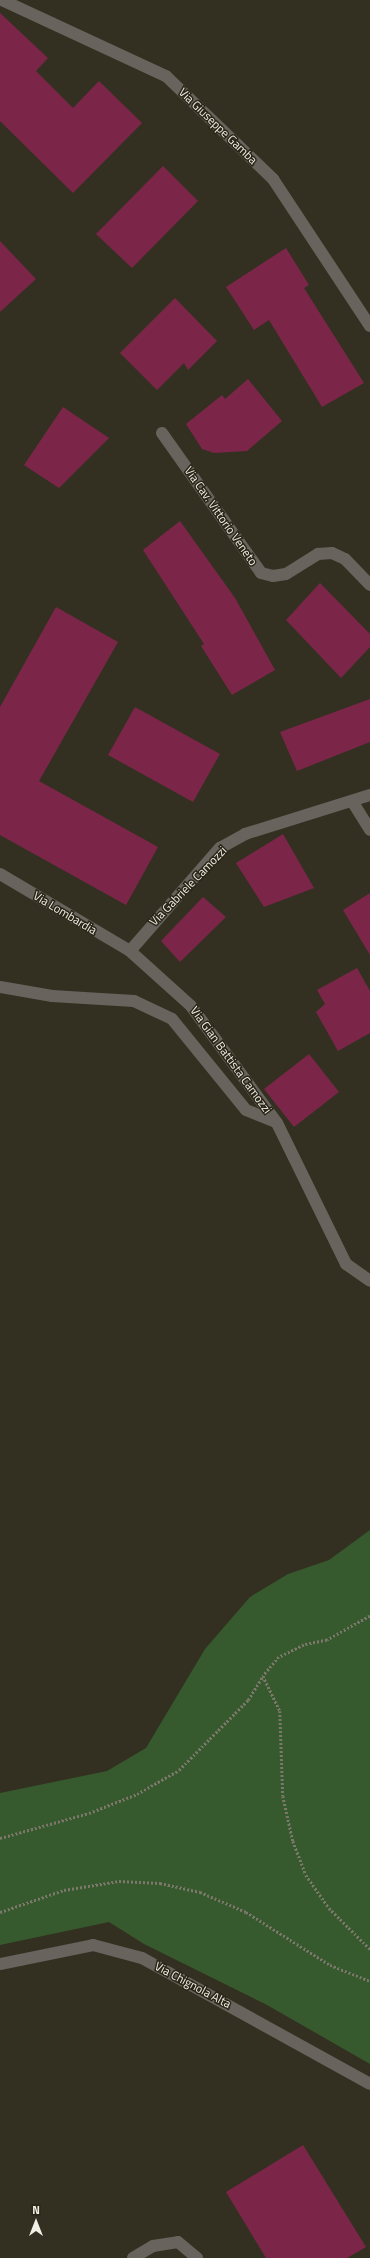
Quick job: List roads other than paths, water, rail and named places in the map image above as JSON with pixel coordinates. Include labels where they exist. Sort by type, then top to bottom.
[{"type":"street","name":"Via Giuseppe Gamba","points":[[2,0],[166,76],[273,180],[370,326]]},
{"type":"street","name":"Via Cav. Vittorio Veneto","points":[[162,433],[261,573],[273,576],[286,574],[318,554],[332,553],[345,559],[370,585]]},
{"type":"street","name":"Via Gabriele Camozzi","points":[[130,951],[220,848],[245,834],[370,795]]},
{"type":"street","points":[[352,801],[370,830]]},
{"type":"street","name":"Via Lombardia","points":[[0,874],[130,951]]},
{"type":"street","name":"Via Gian Battista Camozzi","points":[[130,951],[191,1006],[277,1123],[346,1264],[370,1281]]},
{"type":"street","name":"Via Gian Battista Camozzi","points":[[0,987],[52,996],[134,1000],[172,1019],[246,1110],[277,1123]]},
{"type":"street","name":"Via Chignola Alta","points":[[0,1964],[93,1945],[142,1958],[370,2084]]},
{"type":"street","points":[[133,2258],[152,2246],[178,2242],[197,2258]]}]
